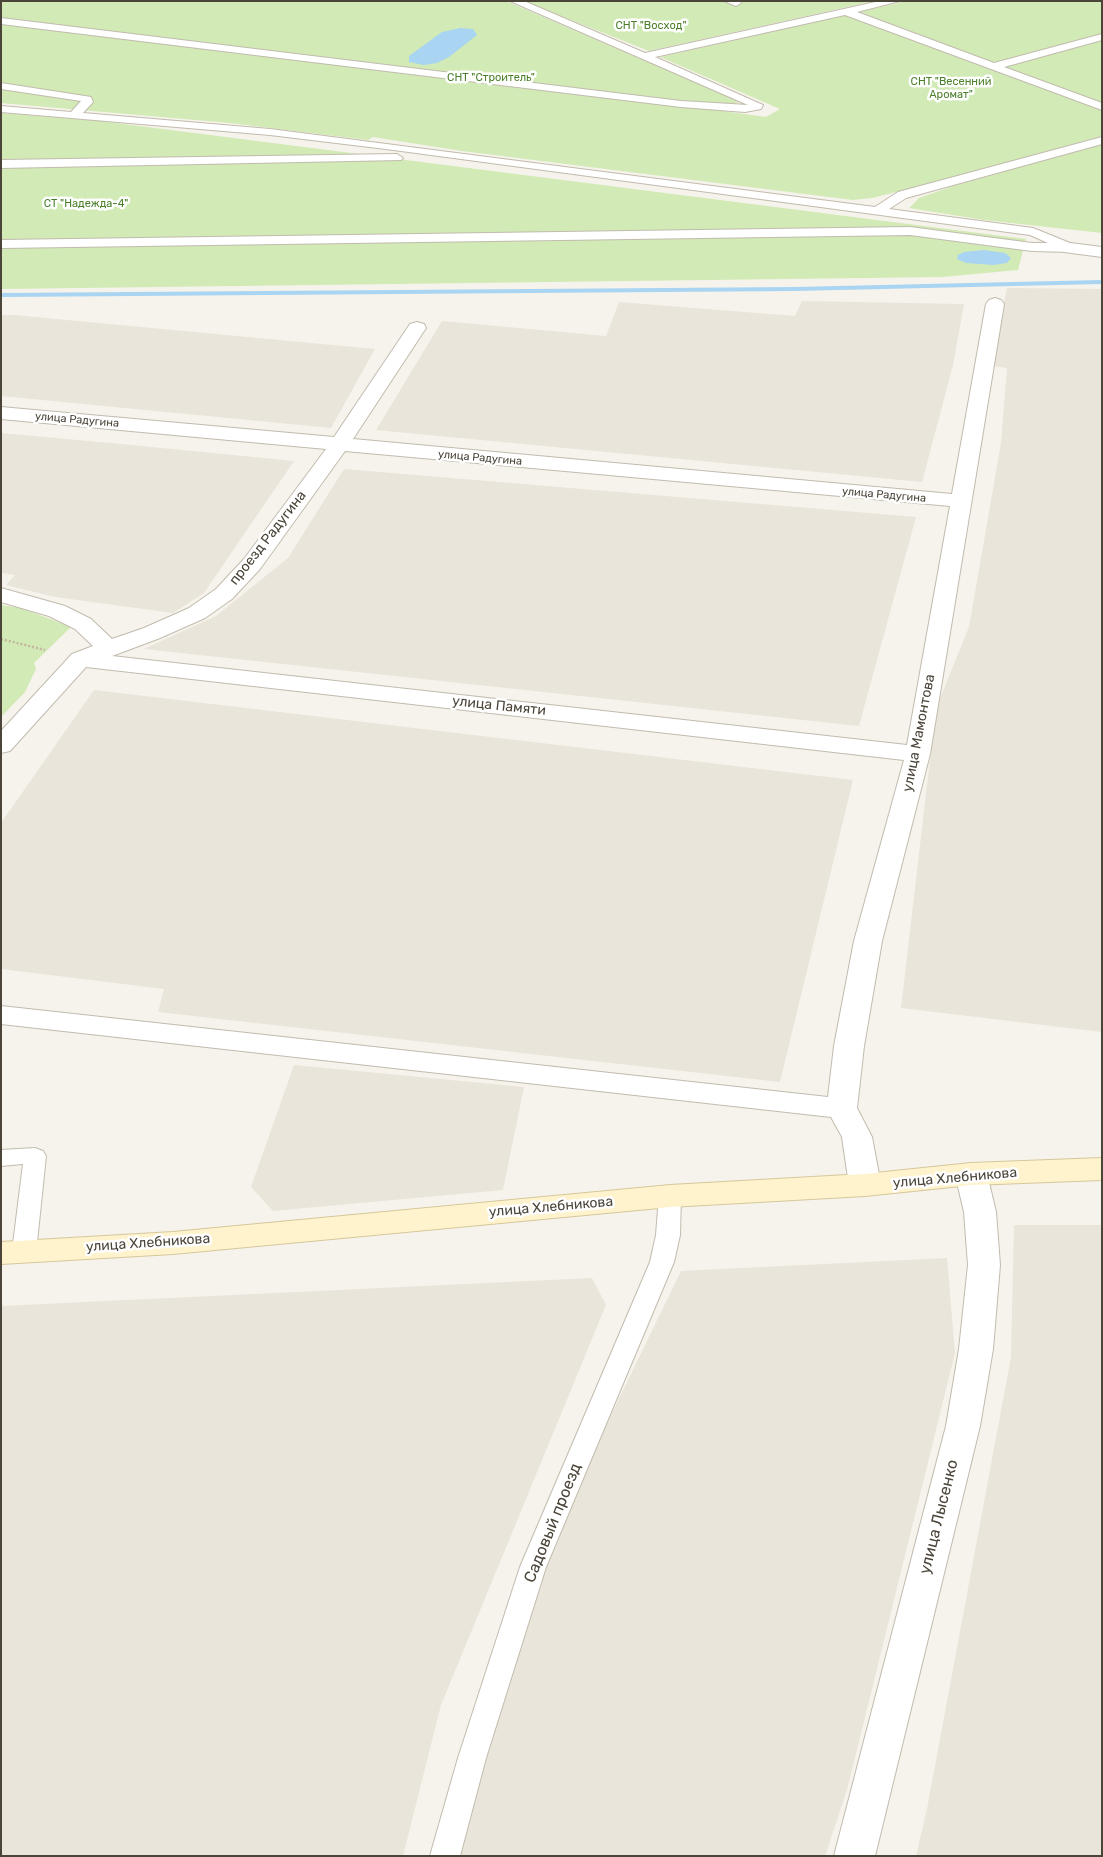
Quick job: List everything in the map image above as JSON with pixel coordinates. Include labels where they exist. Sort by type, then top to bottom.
[{"type":"street","points":[[1070,248],[1102,252]]},
{"type":"street","name":"улица Мамонтова","points":[[842,1108],[849,1046],[868,941],[918,754],[995,304]]},
{"type":"street","name":"проезд Радугина","points":[[1,746],[80,659],[197,613],[224,594],[252,564],[339,445],[417,328]]},
{"type":"street","name":"улица Радугина","points":[[1,413],[960,502]]},
{"type":"street","points":[[1,596],[57,612],[83,624],[109,649]]},
{"type":"street","name":"улица Памяти","points":[[80,659],[918,754]]},
{"type":"street","points":[[1,1015],[842,1108],[857,1137],[865,1185]]},
{"type":"street","name":"улица Хлебникова","points":[[13,1253],[173,1243],[670,1196],[865,1185],[971,1174],[1102,1169]]},
{"type":"street","name":"улица Лысенко","points":[[854,1856],[966,1407],[976,1349],[984,1265],[980,1212],[971,1174]]},
{"type":"lane","points":[[1,21],[681,104],[745,109],[757,108],[757,105],[646,56],[514,1]]},
{"type":"lane","points":[[646,56],[895,1]]},
{"type":"lane","points":[[846,12],[1102,107]]},
{"type":"lane","points":[[992,67],[1102,37]]},
{"type":"lane","points":[[1,86],[87,99],[87,102],[74,115]]},
{"type":"lane","points":[[1,109],[318,138],[1033,232],[1070,248]]},
{"type":"lane","points":[[878,211],[902,195],[1102,140]]},
{"type":"lane","points":[[1,164],[410,158],[868,218],[887,221],[892,225],[890,231]]},
{"type":"lane","points":[[1,244],[890,231],[925,232],[1032,247],[1070,248]]},
{"type":"lane","points":[[1,1158],[34,1156],[13,1253]]},
{"type":"lane","name":"Садовый проезд","points":[[445,1856],[472,1758],[533,1567],[662,1262],[668,1235],[670,1196]]},
{"type":"path","points":[[1,638],[80,659]]},
{"type":"shaded area","points":[[1007,288],[1102,289],[1102,1032],[901,1008],[936,708],[969,627],[1001,443],[1007,368],[991,366]]},
{"type":"shaded area","points":[[802,301],[964,304],[953,365],[922,482],[376,430],[442,321],[606,336],[619,302],[795,316]]},
{"type":"shaded area","points":[[1,315],[375,349],[331,428],[1,396]]},
{"type":"shaded area","points":[[1,433],[294,461],[204,593],[173,613],[55,597],[6,585],[15,575],[1,573]]},
{"type":"shaded area","points":[[344,469],[916,517],[859,726],[144,649],[216,616],[288,558]]},
{"type":"shaded area","points":[[94,690],[853,780],[780,1082],[158,1012],[164,989],[1,969],[1,823]]},
{"type":"shaded area","points":[[294,1065],[524,1087],[503,1190],[273,1211],[251,1187]]},
{"type":"shaded area","points":[[1014,1225],[1102,1225],[1102,1856],[916,1856],[927,1809],[1011,1357]]},
{"type":"shaded area","points":[[947,1258],[955,1353],[847,1790],[825,1856],[460,1856],[479,1734],[578,1483],[681,1271]]},
{"type":"shaded area","points":[[592,1278],[606,1305],[441,1705],[403,1856],[1,1856],[1,1306]]},
{"type":"green space","name":"СНТ \"Строитель\"","points":[[1,1],[506,1],[741,102],[717,106],[715,110],[766,117],[780,109],[660,57],[907,1],[1102,1],[1102,136],[944,180],[872,198],[853,200],[462,151],[373,137],[368,140],[230,123],[1,103]]},
{"type":"green space","name":"СНТ \"Восход\"","points":[[523,1],[874,1],[649,51]]},
{"type":"green space","name":"СТ \"Надежда-4\"","points":[[1,113],[100,121],[1026,239],[1018,270],[943,277],[1,289]]},
{"type":"green space","points":[[1102,144],[1102,233],[984,220],[909,208],[919,198],[953,186]]},
{"type":"green space","points":[[1,605],[21,608],[71,627],[34,663],[36,669],[25,692],[1,717]]},
{"type":"water","points":[[460,28],[473,29],[477,35],[449,57],[437,63],[424,65],[409,62],[409,56],[442,32]]},
{"type":"water","points":[[984,250],[1005,253],[1011,258],[1007,263],[993,265],[966,263],[957,259],[958,255],[964,252]]},
{"type":"waterway","points":[[1,295],[795,289],[1102,282]]},
{"type":"park label","name":"СНТ \"Весенний Аромат\"","points":[[951,88]]}]
